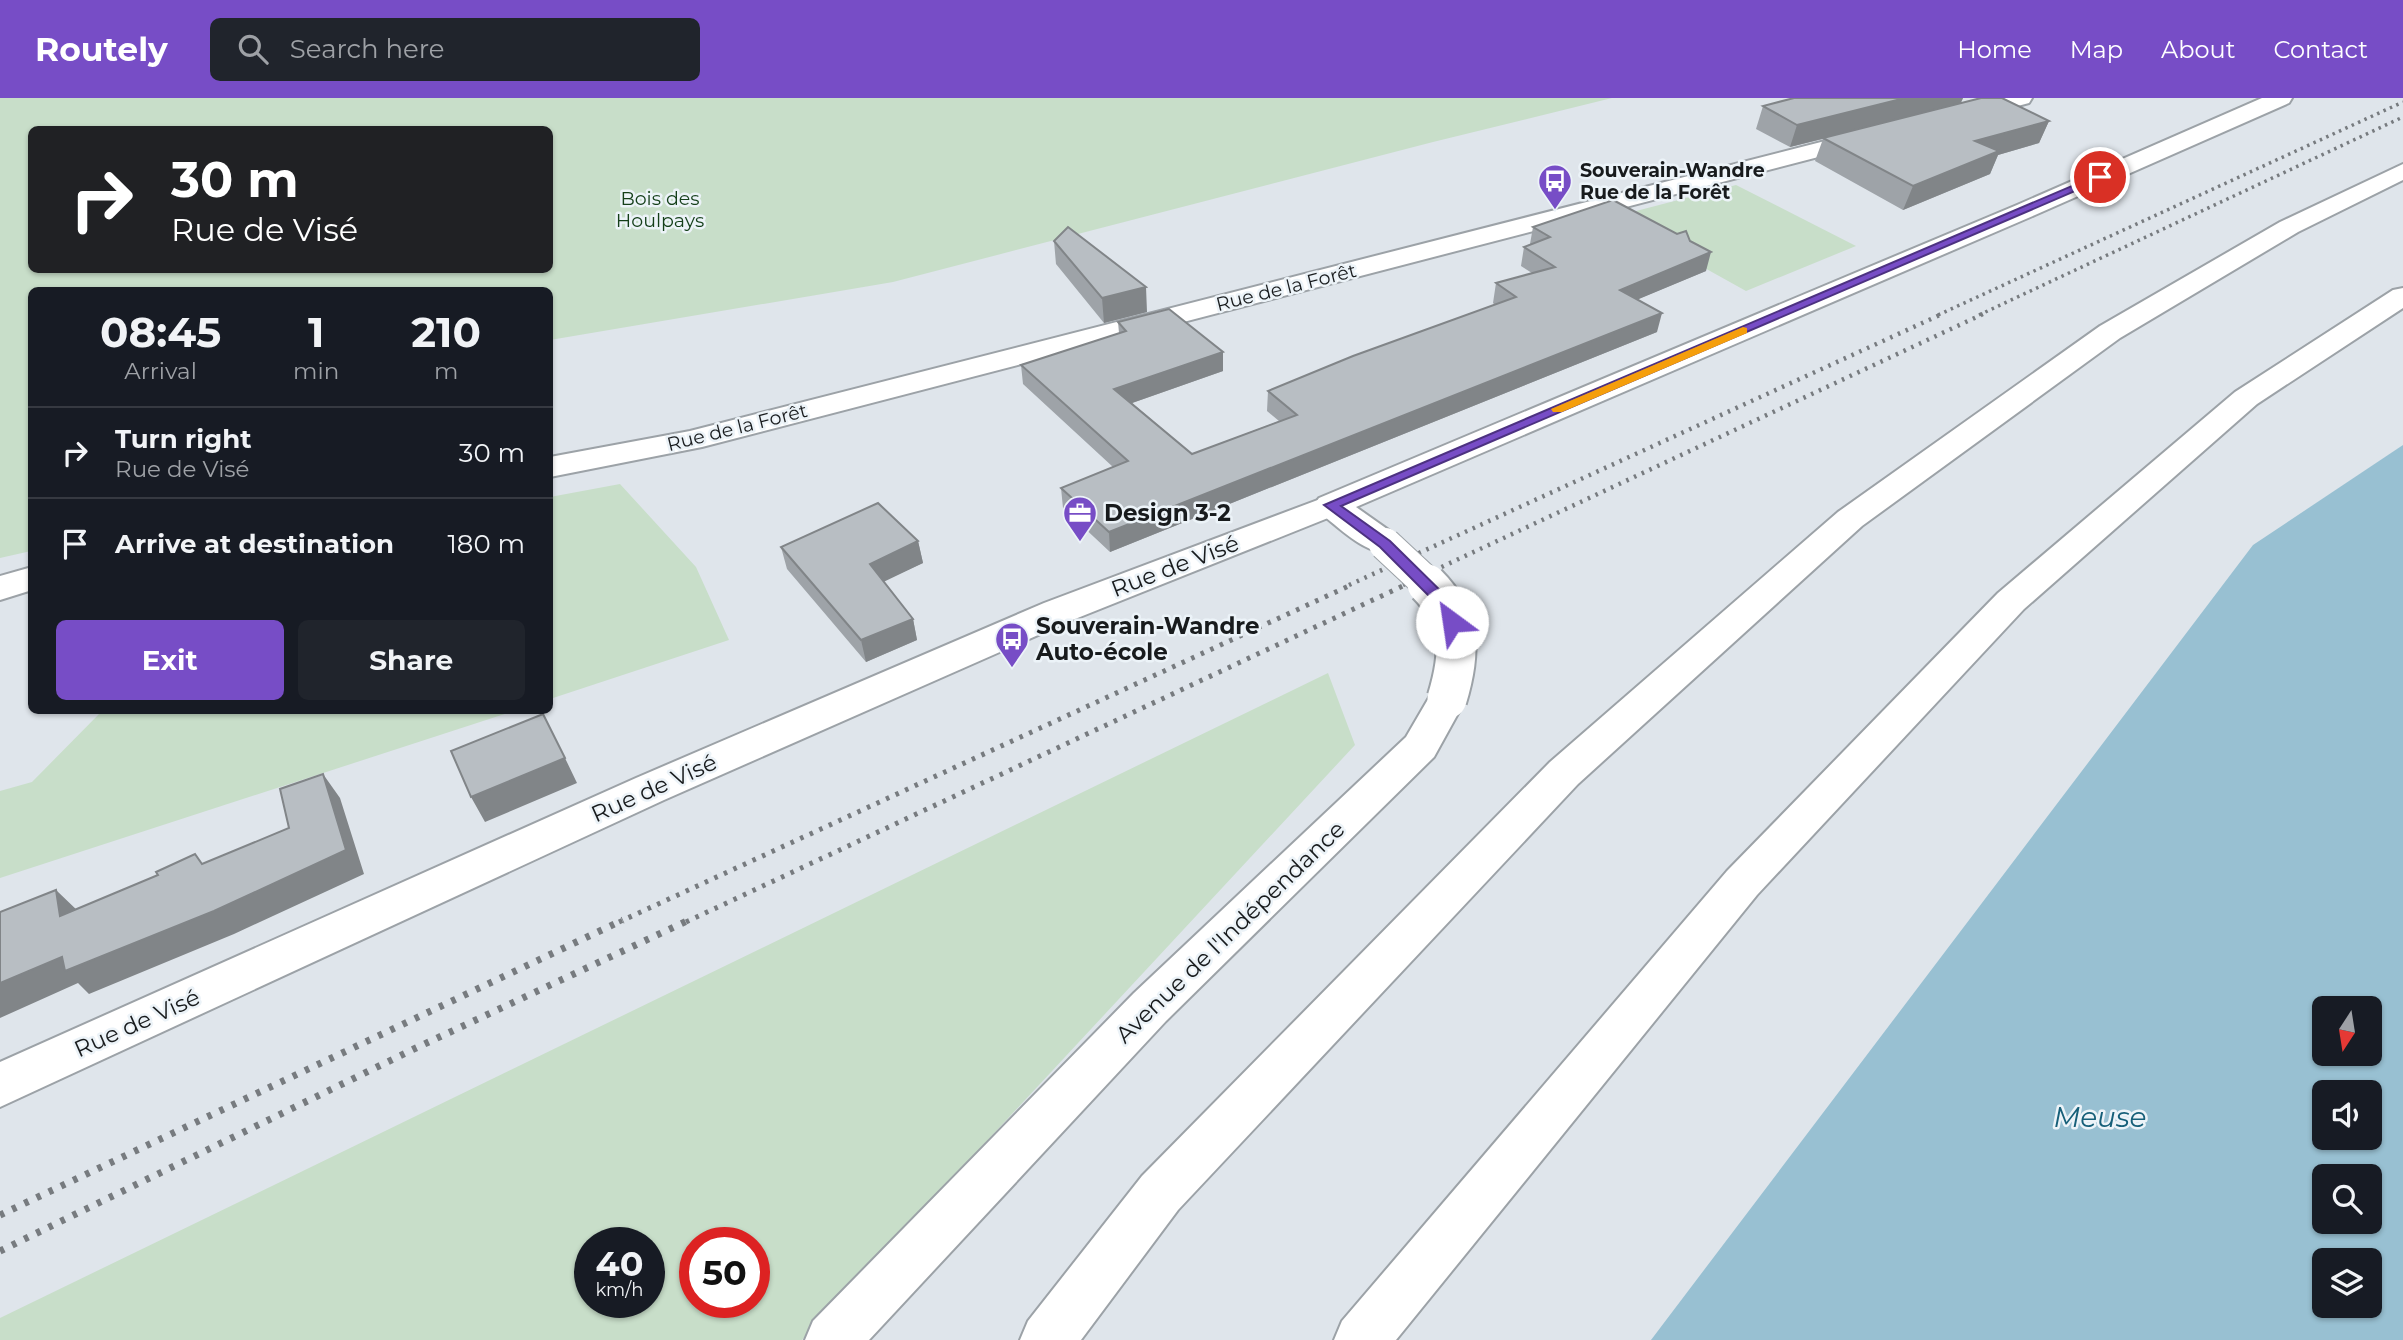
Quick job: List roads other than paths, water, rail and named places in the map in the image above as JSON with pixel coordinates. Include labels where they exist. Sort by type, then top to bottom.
[{"type":"main road","points":[[1927,122],[2021,98]]},
{"type":"main road","name":"Rue de Visé","points":[[0,1085],[688,773],[1057,612],[1331,505],[2014,215],[2281,98]]},
{"type":"main road","name":"Rue de la Forêt","points":[[553,466],[691,440],[1887,132]]},
{"type":"main road","points":[[1047,1340],[1160,1193],[1564,774],[1850,519],[2110,332],[2289,227],[2403,171]]},
{"type":"main road","points":[[1362,1340],[1742,883],[2011,601],[2246,398],[2403,296]]},
{"type":"main road","name":"Avenue de l'Indépendance","points":[[832,1340],[1150,1007],[1420,747],[1447,699],[1457,668],[1457,639],[1447,605],[1385,544],[1331,505]]},
{"type":"main road","points":[[0,588],[28,579]]},
{"type":"water","name":"Meuse","points":[[2403,445],[2403,1340],[1651,1340],[2253,545]]},
{"type":"railway","points":[[1938,315],[2403,102]]},
{"type":"railway","points":[[1979,315],[2403,117]]},
{"type":"railway","points":[[1349,585],[1942,314]]},
{"type":"railway","points":[[1403,585],[1983,314]]},
{"type":"railway","points":[[619,922],[1353,584]]},
{"type":"railway","points":[[686,922],[1407,584]]},
{"type":"railway","points":[[0,1215],[623,920]]},
{"type":"railway","points":[[0,1251],[416,1048],[689,920]]},
{"type":"place","name":"Souverain-Wandre Rue de la Forêt","points":[[1555,211]]},
{"type":"place","name":"Design 3-2","points":[[1080,543]]},
{"type":"place","name":"Souverain-Wandre Auto-école","points":[[1012,669]]},
{"type":"park label","name":"Bois des Houlpays","points":[[660,209]]}]
